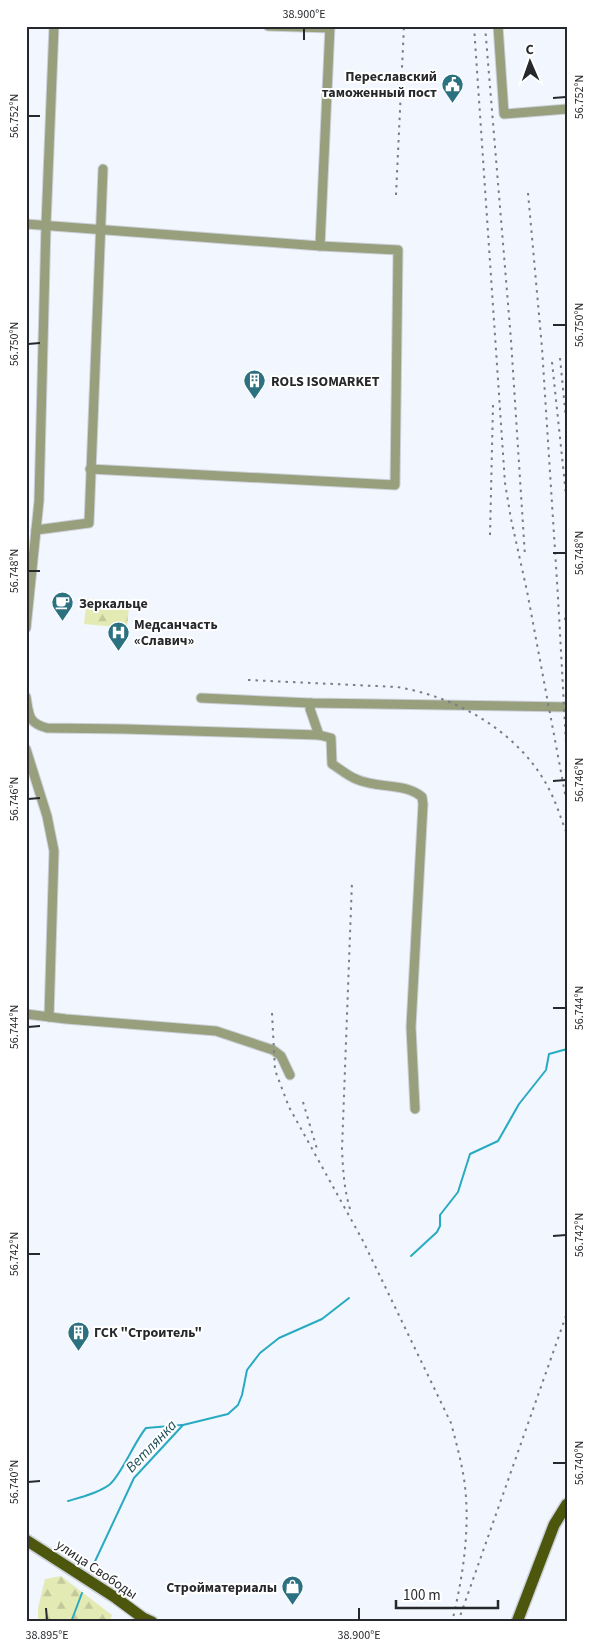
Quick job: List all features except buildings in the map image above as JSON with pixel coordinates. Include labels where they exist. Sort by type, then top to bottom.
[{"type":"main road","points":[[517,1622],[554,1525],[567,1504]]},
{"type":"main road","name":"улица Свободы","points":[[26,1540],[143,1618],[152,1622]]},
{"type":"street","points":[[26,628],[30,543],[36,530],[39,501],[46,225],[54,26]]},
{"type":"street","points":[[268,26],[330,27],[320,246]]},
{"type":"street","points":[[498,26],[504,114],[567,109]]},
{"type":"street","points":[[36,530],[89,523],[103,169]]},
{"type":"street","points":[[26,224],[398,250],[395,485],[90,469]]},
{"type":"street","points":[[26,696],[28,713],[32,721],[39,726],[47,728],[319,735],[332,738],[332,764],[356,779],[374,784],[409,789],[422,797],[424,804],[411,1027],[415,1109]]},
{"type":"street","points":[[201,698],[567,708]]},
{"type":"street","points":[[311,702],[310,709],[319,735]]},
{"type":"street","points":[[26,729],[32,721]]},
{"type":"street","points":[[26,749],[47,816],[54,851],[49,1017]]},
{"type":"street","points":[[26,1014],[216,1031],[273,1050],[281,1056],[290,1075]]},
{"type":"green space","points":[[87,599],[128,602],[127,628],[84,624]]},
{"type":"green space","points":[[61,1576],[112,1615],[110,1622],[38,1622],[38,1608],[45,1579]]},
{"type":"waterway","name":"Ветлянка","points":[[411,1256],[437,1232],[440,1226],[440,1215],[458,1192],[470,1154],[498,1141],[519,1104],[546,1070],[549,1054],[567,1049]]},
{"type":"waterway","name":"Ветлянка","points":[[90,1572],[134,1478],[183,1425],[228,1414],[238,1405],[247,1370],[260,1353],[279,1338],[322,1319],[349,1298]]},
{"type":"waterway","points":[[68,1501],[95,1493],[114,1481],[146,1428],[182,1425]]},
{"type":"waterway","name":"Ветлянка","points":[[71,1622],[82,1593]]},
{"type":"railway","points":[[396,195],[404,26]]},
{"type":"railway","points":[[474,26],[505,483],[567,804]]},
{"type":"railway","points":[[485,26],[511,340],[525,556]]},
{"type":"railway","points":[[528,193],[542,348],[567,761]]},
{"type":"railway","points":[[560,358],[567,429]]},
{"type":"railway","points":[[552,362],[567,504]]},
{"type":"railway","points":[[490,535],[493,405]]},
{"type":"railway","points":[[565,620],[567,599]]},
{"type":"railway","points":[[248,680],[397,687],[443,699],[465,709],[505,735],[538,770],[550,791],[567,834]]},
{"type":"railway","points":[[350,1209],[345,1187],[342,1149],[352,881]]},
{"type":"railway","points":[[272,1013],[275,1070],[289,1107],[363,1241],[451,1423],[464,1479],[467,1515],[460,1587],[452,1622]]},
{"type":"railway","points":[[303,1102],[317,1149]]},
{"type":"railway","points":[[458,1622],[567,1313]]},
{"type":"place","name":"Переславский таможенный пост","points":[[453,103]]},
{"type":"place","name":"ROLS ISOMARKET","points":[[255,400]]},
{"type":"place","name":"Зеркальце","points":[[63,622]]},
{"type":"place","name":"Медсанчасть «Славич»","points":[[118,651]]},
{"type":"place","name":"ГСК \"Строитель\"","points":[[78,1351]]},
{"type":"place","name":"Стройматериалы","points":[[293,1606]]}]
